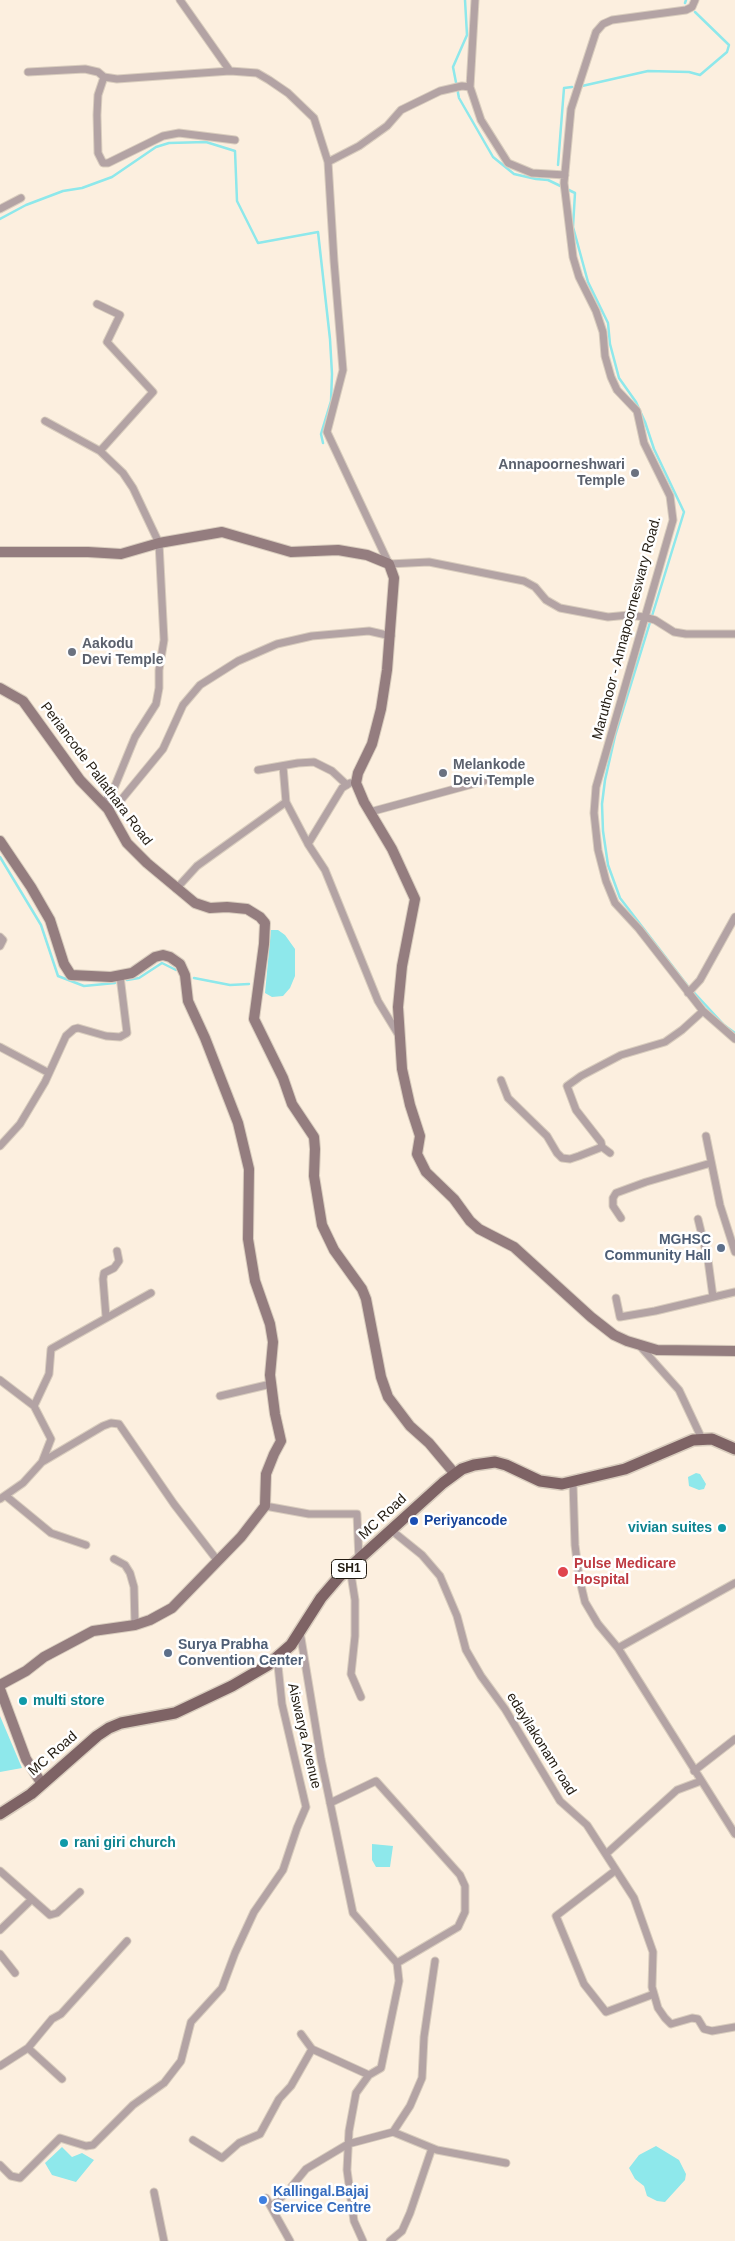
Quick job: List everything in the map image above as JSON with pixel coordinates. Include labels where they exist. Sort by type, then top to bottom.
[{"type":"main road","name":"MC Road","points":[[0,1814],[42,1784],[96,1736],[109,1728],[121,1723],[175,1713],[252,1676],[291,1645],[321,1598],[355,1564],[455,1474],[474,1465],[494,1462],[506,1465],[540,1481],[551,1484],[573,1483],[626,1469],[682,1444],[702,1439],[712,1439],[735,1449]]},
{"type":"street","points":[[180,0],[230,71]]},
{"type":"street","points":[[475,0],[466,86],[481,120],[508,163],[532,173],[564,179]]},
{"type":"street","name":"Maruthoor - Annapoorneswary Road.","points":[[695,0],[692,7],[686,10],[612,20],[603,24],[596,32],[571,109],[564,179],[573,257],[579,278],[596,311],[604,332],[606,356],[617,390],[637,411],[644,443],[670,496],[673,520],[649,618],[596,787],[594,813],[598,850],[606,881],[616,903],[639,929],[688,993],[703,1010],[735,1039]]},
{"type":"street","points":[[28,72],[84,69],[98,72],[104,77],[117,80],[230,71],[257,74],[288,93],[314,118],[328,162],[343,370],[327,432],[394,578],[391,636],[381,709],[372,744],[356,778],[356,783],[370,812],[392,849],[415,899],[402,966],[398,1007],[398,1034],[407,1094],[420,1136],[417,1154],[426,1172],[454,1198],[470,1221],[479,1229],[514,1247],[614,1335],[639,1345],[668,1351],[735,1351]]},
{"type":"street","points":[[104,77],[98,95],[97,115],[98,153],[103,162],[108,163],[163,136],[179,133],[235,140]]},
{"type":"street","points":[[328,162],[359,146],[387,126],[401,110],[440,91],[466,86]]},
{"type":"street","points":[[0,209],[21,198]]},
{"type":"street","points":[[97,304],[120,315],[107,342],[153,392],[100,451]]},
{"type":"street","points":[[45,422],[100,451],[123,473],[133,488],[158,542],[164,640],[156,704],[135,737],[106,806]]},
{"type":"street","points":[[0,552],[122,554],[158,542],[222,532],[291,552],[338,550],[367,555],[389,564],[429,562],[516,580],[535,587],[546,600],[560,608],[608,617],[629,615],[649,618],[674,632],[735,634]]},
{"type":"street","points":[[106,806],[121,800],[163,749],[183,705],[200,685],[238,661],[277,644],[312,636],[362,632],[391,636]]},
{"type":"street","name":"Periancode Pallathara Road","points":[[0,688],[23,701],[80,780],[106,806],[127,843],[176,889],[202,906],[247,909],[260,917],[265,923],[254,1019],[283,1078],[292,1104],[314,1138],[316,1149],[314,1176],[322,1225],[334,1250],[362,1289],[381,1377],[388,1397],[410,1426],[429,1443],[455,1474]]},
{"type":"street","points":[[258,770],[314,762],[332,772],[346,785]]},
{"type":"street","points":[[283,766],[286,802],[308,844],[325,870],[378,1001],[398,1034]]},
{"type":"street","points":[[308,844],[330,806],[346,785],[356,778]]},
{"type":"street","points":[[370,812],[484,781]]},
{"type":"street","points":[[176,889],[197,866],[286,802]]},
{"type":"street","points":[[0,841],[31,887],[50,920],[64,964],[71,975],[86,977],[132,974],[155,957],[163,955],[170,956],[180,964],[186,974],[188,1001],[206,1038],[238,1123],[249,1169],[248,1239],[255,1281],[270,1324],[273,1342],[270,1361],[271,1384],[275,1414],[282,1441],[274,1454],[266,1474],[265,1506],[241,1537],[172,1608],[150,1620],[135,1625],[93,1631],[44,1657],[0,1685]]},
{"type":"street","points":[[688,993],[700,980],[735,917]]},
{"type":"street","points":[[0,937],[3,940],[0,946]]},
{"type":"street","points":[[0,1146],[20,1124],[49,1073],[66,1036],[76,1028],[106,1036],[120,1037],[127,1033],[120,976]]},
{"type":"street","points":[[610,1153],[602,1146],[601,1142],[576,1110],[567,1086],[581,1076],[621,1055],[665,1042],[682,1030],[703,1010]]},
{"type":"street","points":[[0,1047],[49,1073]]},
{"type":"street","points":[[501,1080],[508,1098],[547,1136],[554,1150],[562,1158],[570,1159],[602,1146]]},
{"type":"street","points":[[706,1136],[711,1163],[735,1252]]},
{"type":"street","points":[[621,1218],[616,1212],[613,1203],[616,1193],[711,1163]]},
{"type":"street","points":[[698,1219],[708,1260],[713,1297]]},
{"type":"street","points":[[726,1223],[735,1223]]},
{"type":"street","points":[[106,1317],[104,1273],[114,1268],[120,1261],[117,1251]]},
{"type":"street","points":[[616,1298],[620,1317],[656,1311],[735,1292]]},
{"type":"street","points":[[34,1406],[48,1374],[51,1349],[151,1293]]},
{"type":"street","points":[[639,1345],[679,1390],[702,1439]]},
{"type":"street","points":[[0,1380],[34,1406],[51,1439],[42,1462]]},
{"type":"street","points":[[220,1396],[271,1384]]},
{"type":"street","points":[[86,1545],[51,1533],[3,1498],[23,1483],[42,1462],[111,1423],[119,1424],[174,1504],[217,1560]]},
{"type":"street","points":[[573,1483],[575,1545],[579,1577],[585,1602],[598,1624],[618,1648],[735,1834]]},
{"type":"street","points":[[265,1506],[309,1514],[357,1514],[355,1618],[351,1674],[361,1697]]},
{"type":"street","name":"edayilakonam road","points":[[391,1530],[422,1555],[440,1576],[457,1616],[466,1650],[476,1667],[505,1709],[560,1801],[586,1825],[634,1898],[653,1952],[652,1987],[658,2008],[671,2024],[692,2018],[698,2020],[704,2029],[712,2031],[735,2027]]},
{"type":"street","points":[[114,1559],[125,1565],[130,1574],[134,1587],[135,1625]]},
{"type":"street","points":[[618,1648],[735,1583]]},
{"type":"street","points":[[300,1632],[330,1803],[353,1913],[397,1963],[399,1981],[381,2068],[369,2075],[356,2093],[348,2144],[346,2170],[354,2221],[363,2241]]},
{"type":"street","name":"Aiswarya Avenue","points":[[0,2165],[11,2176],[20,2178],[60,2138],[86,2146],[93,2145],[133,2105],[164,2083],[181,2061],[191,2022],[222,1988],[234,1953],[254,1912],[283,1870],[306,1807],[282,1704],[277,1656]]},
{"type":"street","points":[[0,1690],[26,1759],[42,1784]]},
{"type":"street","points":[[694,1771],[735,1739]]},
{"type":"street","points":[[330,1803],[376,1781],[460,1875],[465,1886],[466,1912],[458,1927],[397,1963]]},
{"type":"street","points":[[606,1854],[678,1790],[701,1781]]},
{"type":"street","points":[[616,1870],[556,1916],[584,1984],[606,2012],[654,1994]]},
{"type":"street","points":[[0,1871],[50,1915],[57,1913],[80,1892]]},
{"type":"street","points":[[0,1930],[31,1900]]},
{"type":"street","points":[[0,2066],[28,2048],[52,2019],[61,2014],[127,1940]]},
{"type":"street","points":[[0,1954],[15,1973]]},
{"type":"street","points":[[393,2132],[410,2106],[422,2078],[424,2037],[435,1961]]},
{"type":"street","points":[[301,2034],[312,2049],[369,2075]]},
{"type":"street","points":[[28,2048],[62,2079]]},
{"type":"street","points":[[193,2140],[222,2158],[239,2143],[260,2134],[279,2099],[292,2086],[312,2049]]},
{"type":"street","points":[[270,2207],[288,2191],[306,2169],[348,2144],[393,2132],[432,2148],[506,2163]]},
{"type":"street","points":[[390,2241],[402,2231],[432,2148]]},
{"type":"street","points":[[154,2192],[164,2241]]},
{"type":"street","points":[[266,2198],[290,2241]]},
{"type":"water","points":[[271,930],[278,930],[285,935],[295,949],[295,976],[290,988],[283,996],[272,997],[265,993]]},
{"type":"water","points":[[696,1473],[700,1474],[706,1484],[704,1489],[699,1490],[689,1486],[688,1477]]},
{"type":"water","points":[[0,1716],[22,1768],[0,1772]]},
{"type":"water","points":[[372,1844],[393,1846],[390,1867],[376,1867],[372,1860]]},
{"type":"water","points":[[656,2146],[679,2160],[686,2174],[685,2180],[665,2202],[657,2201],[647,2196],[644,2186],[635,2179],[629,2168],[639,2155]]},
{"type":"water","points":[[62,2147],[72,2157],[82,2153],[94,2160],[76,2182],[52,2175],[45,2163]]},
{"type":"waterway","points":[[465,0],[467,35],[453,67],[459,98],[493,157],[514,174],[548,180],[575,193],[573,227],[588,282],[608,323],[610,344],[619,378],[636,402],[654,449],[684,512],[615,736],[605,780],[602,804],[603,831],[608,865],[620,898],[687,985],[724,1025],[735,1033]]},
{"type":"waterway","points":[[582,86],[648,71],[689,72],[700,75],[727,52],[729,45],[695,12]]},
{"type":"waterway","points":[[558,165],[564,88],[572,87]]},
{"type":"waterway","points":[[0,219],[26,205],[63,191],[82,188],[112,177],[156,147],[169,143],[206,142],[235,151],[237,201],[258,243],[318,232],[332,374],[331,401],[321,434],[323,443]]},
{"type":"waterway","points":[[0,857],[41,925],[58,976],[84,986],[115,983]]},
{"type":"waterway","points":[[127,980],[139,978],[162,963],[176,970]]},
{"type":"waterway","points":[[194,978],[230,985],[249,984]]},
{"type":"place","name":"Annapoorneshwari Temple","points":[[635,473]]},
{"type":"place","name":"Aakodu Devi Temple","points":[[72,652]]},
{"type":"place","name":"Melankode Devi Temple","points":[[443,773]]},
{"type":"place","name":"MGHSC Community Hall","points":[[721,1248]]},
{"type":"place","name":"Periyancode","points":[[414,1521]]},
{"type":"place","name":"vivian suites","points":[[722,1528]]},
{"type":"place","name":"Pulse Medicare Hospital","points":[[563,1572]]},
{"type":"place","name":"Surya Prabha Convention Center","points":[[168,1653]]},
{"type":"place","name":"multi store","points":[[23,1701]]},
{"type":"place","name":"rani giri church","points":[[64,1843]]},
{"type":"place","name":"Kallingal.Bajaj Service Centre","points":[[263,2200]]}]
